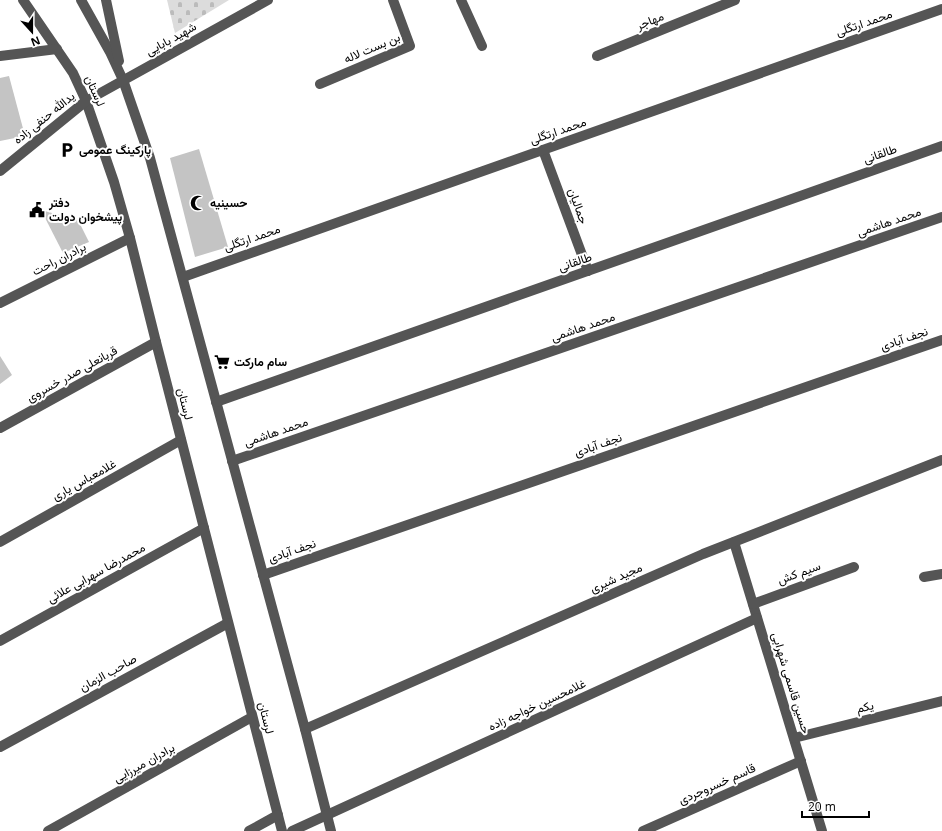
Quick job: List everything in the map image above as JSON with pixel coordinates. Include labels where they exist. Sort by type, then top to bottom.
[{"type":"street","name":"لرستان","points":[[23,0],[73,73],[86,101],[114,182],[130,238],[282,831]]},
{"type":"street","points":[[81,0],[110,52],[123,80],[150,158],[305,729],[331,831]]},
{"type":"street","points":[[106,0],[123,80]]},
{"type":"street","name":"شهید بابایی","points":[[86,101],[268,0]]},
{"type":"street","name":"بن بست لاله","points":[[320,84],[410,46],[393,0]]},
{"type":"street","points":[[462,0],[482,46]]},
{"type":"street","name":"مهاجر","points":[[597,56],[735,0]]},
{"type":"street","name":"محمد ارتگلی","points":[[183,277],[942,9]]},
{"type":"street","points":[[0,56],[57,49]]},
{"type":"street","name":"یدالله حنفی زاده","points":[[0,171],[86,101]]},
{"type":"street","name":"طالقانی","points":[[216,402],[942,146]]},
{"type":"street","name":"جمالیان","points":[[544,150],[588,271]]},
{"type":"street","name":"محمد هاشمی","points":[[232,461],[942,217]]},
{"type":"street","name":"برادران راحت","points":[[0,303],[130,238]]},
{"type":"street","name":"نجف آبادی","points":[[263,575],[942,340]]},
{"type":"street","name":"قربانعلی صدر خسروی","points":[[0,428],[156,342]]},
{"type":"street","name":"غلامعباس یاری","points":[[0,542],[181,440]]},
{"type":"street","name":"مجید شیری","points":[[305,729],[681,564],[942,460]]},
{"type":"street","name":"محمدرضا سهرابی علائی","points":[[0,641],[204,528]]},
{"type":"street","name":"حسین قاسمی شهرابی","points":[[734,542],[822,831]]},
{"type":"street","name":"سیم کش","points":[[753,604],[854,567]]},
{"type":"street","points":[[924,577],[942,574]]},
{"type":"street","name":"غلامحسین خواجه زاده","points":[[292,831],[757,618]]},
{"type":"street","name":"صاحب الزمان","points":[[0,747],[228,623]]},
{"type":"street","name":"یکم","points":[[794,738],[942,701]]},
{"type":"street","name":"برادران میرزایی","points":[[48,831],[252,717]]},
{"type":"street","name":"قاسم خسروجردی","points":[[644,831],[801,761]]},
{"type":"street","points":[[249,831],[278,815]]},
{"type":"green space","points":[[167,0],[229,0],[175,33]]},
{"type":"building","points":[[9,76],[25,136],[0,141],[0,78]]},
{"type":"building","name":"حسینیه","points":[[199,149],[228,247],[195,257],[170,158]]},
{"type":"building","points":[[41,210],[78,220],[89,242],[63,253]]},
{"type":"building","points":[[0,356],[12,375],[0,384]]},
{"type":"place","name":"پارکینگ عمومی","points":[[67,150]]},
{"type":"place","name":"حسینیه","points":[[198,203]]},
{"type":"place","name":"دفتر پیشخوان دولت","points":[[37,210]]},
{"type":"place","name":"سام مارکت","points":[[222,362]]}]
